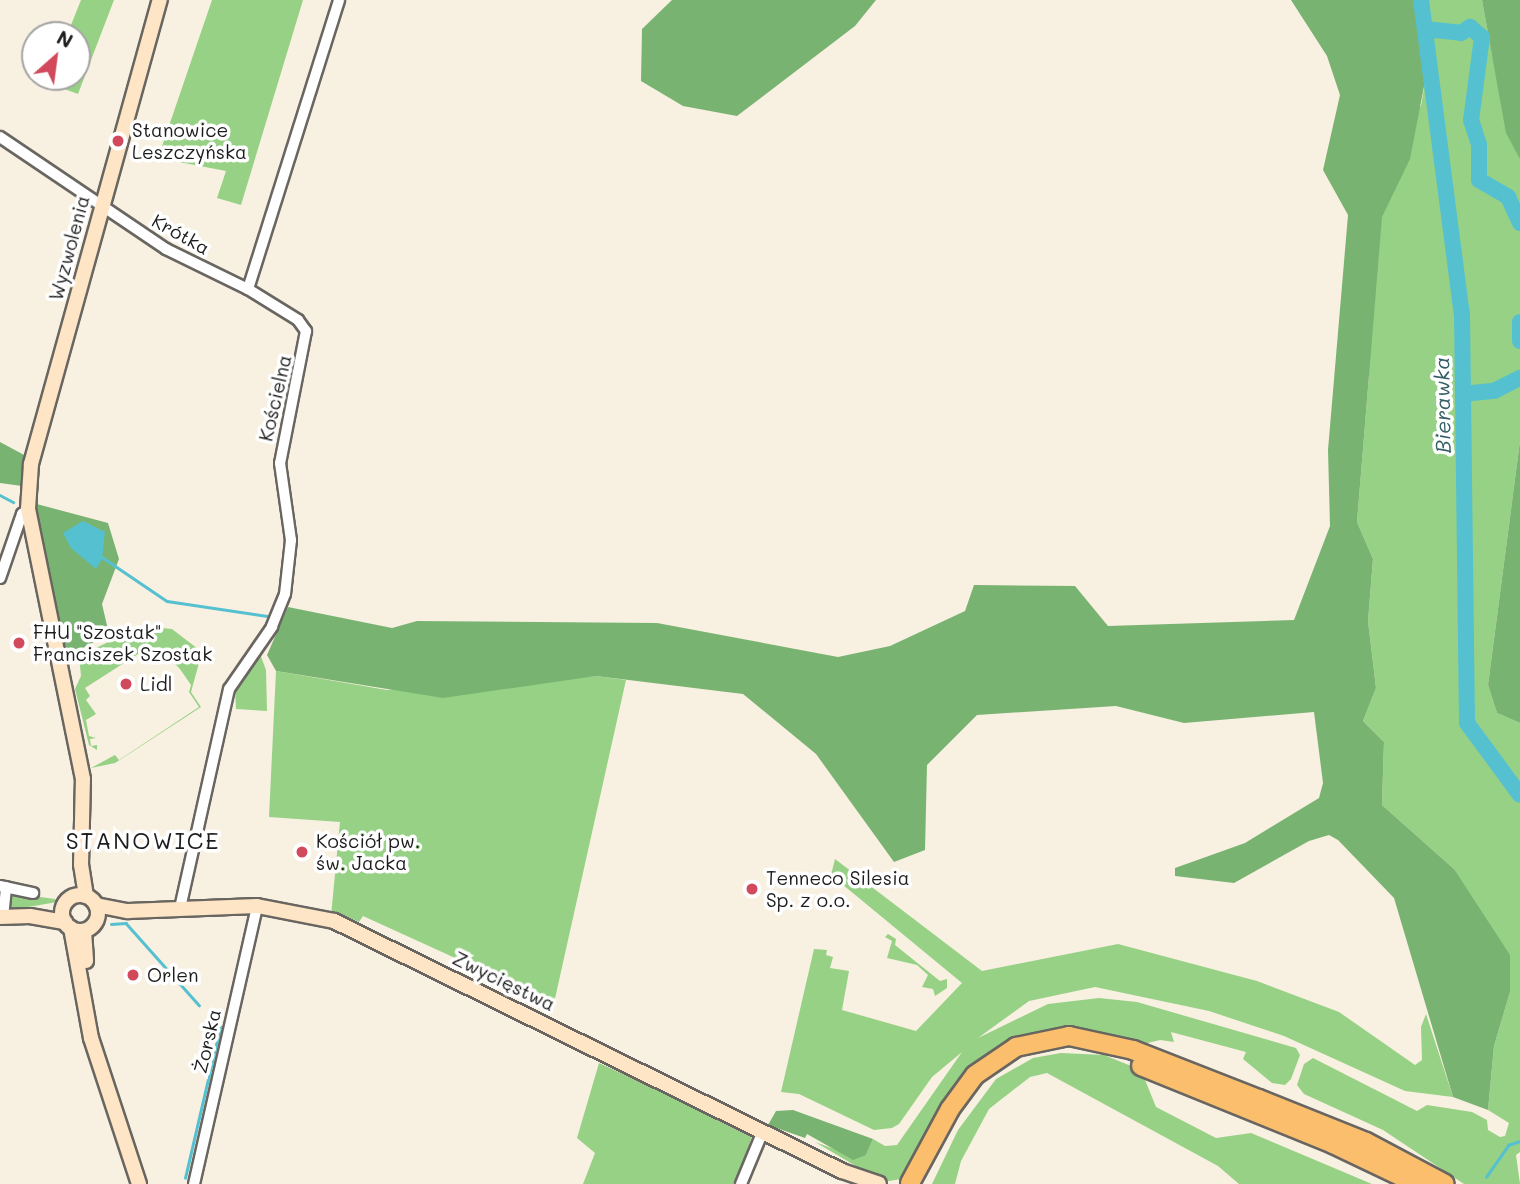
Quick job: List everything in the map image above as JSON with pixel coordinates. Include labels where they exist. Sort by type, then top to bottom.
[{"type":"highway","points":[[912,1184],[950,1109],[975,1075],[1016,1047],[1069,1035],[1133,1050],[1259,1099],[1366,1142],[1445,1184]]},
{"type":"highway","points":[[926,1184],[958,1116],[989,1077],[1032,1053],[1069,1047],[1119,1057],[1333,1144],[1417,1184]]},
{"type":"main road","name":"Wyzwolenia","points":[[73,927],[84,904],[81,865],[83,779],[28,509],[31,464],[100,206],[160,0]]},
{"type":"main road","name":"Zwycięstwa","points":[[1,917],[30,916],[84,904],[128,911],[257,906],[311,914],[368,935],[842,1171],[862,1184]]},
{"type":"main road","points":[[84,904],[73,927],[90,1031],[139,1184]]},
{"type":"main road","name":"Zwycięstwa","points":[[30,916],[73,927]]},
{"type":"main road","name":"Zwycięstwa","points":[[842,1171],[879,1184]]},
{"type":"main road","points":[[902,1184],[912,1184]]},
{"type":"street","points":[[248,289],[339,0]]},
{"type":"street","name":"Krótka","points":[[0,137],[166,249],[248,289]]},
{"type":"street","name":"Kościelna","points":[[180,908],[229,689],[272,627],[285,594],[291,540],[280,463],[306,331],[298,320],[248,289]]},
{"type":"street","name":"Wyzwolenia","points":[[0,578],[22,514],[28,509]]},
{"type":"street","points":[[1,917],[3,886],[33,892]]},
{"type":"street","name":"Żorska","points":[[194,1184],[257,906]]},
{"type":"street","points":[[741,1184],[763,1132]]},
{"type":"green space","points":[[81,0],[114,0],[91,60],[91,21],[73,21]]},
{"type":"green space","points":[[212,0],[303,0],[241,205],[217,198],[226,171],[158,158]]},
{"type":"green space","points":[[672,0],[876,0],[855,26],[737,116],[683,106],[641,81],[642,29]]},
{"type":"green space","points":[[1291,0],[1418,0],[1427,71],[1410,159],[1382,217],[1357,522],[1373,559],[1368,621],[1376,688],[1363,721],[1384,742],[1382,805],[1454,869],[1510,955],[1510,992],[1494,1046],[1488,1110],[1453,1097],[1394,898],[1338,840],[1329,835],[1309,841],[1234,883],[1175,876],[1175,868],[1245,843],[1319,798],[1323,783],[1314,712],[1184,723],[1116,706],[977,715],[927,765],[925,850],[894,862],[816,754],[743,694],[596,676],[443,698],[276,671],[267,655],[288,607],[392,628],[417,621],[657,623],[838,657],[890,646],[965,611],[974,585],[1075,586],[1108,626],[1294,620],[1330,526],[1328,450],[1348,215],[1323,170],[1340,95],[1327,56]]},
{"type":"green space","points":[[1418,0],[1482,0],[1492,54],[1520,144],[1520,441],[1488,685],[1497,713],[1520,723],[1520,1152],[1516,1155],[1520,1184],[1464,1184],[1383,1130],[1304,1094],[1297,1085],[1304,1064],[1313,1058],[1417,1111],[1427,1105],[1472,1112],[1487,1120],[1488,1130],[1500,1137],[1505,1136],[1509,1123],[1488,1110],[1494,1046],[1510,992],[1454,869],[1382,805],[1384,742],[1363,721],[1376,688],[1368,621],[1373,559],[1357,522],[1369,375],[1369,229],[1413,108],[1421,106],[1427,71]]},
{"type":"green space","points":[[1482,0],[1520,0],[1520,159],[1506,133]]},
{"type":"green space","points":[[1520,441],[1520,723],[1497,713],[1488,685]]},
{"type":"green space","points":[[0,442],[26,456],[22,486],[0,483]]},
{"type":"green space","points":[[33,503],[108,523],[119,559],[102,604],[109,634],[64,658]]},
{"type":"green space","points":[[142,626],[172,629],[202,652],[191,692],[201,707],[115,763],[91,768],[115,755],[119,760],[199,707],[189,692],[191,685],[180,669],[159,647],[152,651],[149,647],[85,688],[90,696],[86,700],[96,714],[86,720],[89,736],[96,738],[90,739],[91,746],[97,745],[97,750],[89,745],[75,689],[81,676],[79,656]]},
{"type":"green space","points":[[259,651],[266,670],[267,711],[236,709],[235,689]]},
{"type":"green space","points":[[276,671],[387,690],[596,676],[626,680],[554,1003],[363,916],[359,922],[336,912],[331,916],[340,822],[269,817]]},
{"type":"green space","points":[[835,859],[982,971],[1118,944],[1257,981],[1339,1012],[1415,1065],[1422,1060],[1421,1027],[1426,1014],[1453,1097],[1405,1091],[1284,1036],[1209,1011],[1095,987],[1029,1001],[978,1038],[1048,1004],[1099,998],[1137,1002],[1296,1048],[1300,1055],[1291,1079],[1285,1085],[1272,1083],[1243,1059],[1246,1052],[1171,1032],[1174,1042],[1160,1040],[1135,1046],[1082,1031],[1008,1045],[907,1178],[883,1182],[815,1142],[845,1153],[866,1155],[873,1139],[885,1146],[897,1145],[962,1052],[932,1077],[899,1124],[892,1128],[874,1130],[799,1094],[781,1092],[814,949],[827,950],[826,955],[833,957],[830,968],[849,971],[842,1010],[916,1031],[962,983],[831,875]]},
{"type":"green space","points":[[10,893],[55,899],[57,902],[11,910]]},
{"type":"green space","points":[[888,934],[896,939],[895,945],[940,981],[947,979],[947,988],[935,996],[933,989],[922,987],[928,975],[917,965],[887,958],[892,941],[885,937]]},
{"type":"green space","points":[[1061,1053],[1104,1055],[1141,1070],[1156,1107],[1216,1138],[1251,1133],[1372,1184],[1239,1184],[1218,1166],[1047,1073],[1030,1077],[989,1109],[961,1161],[955,1184],[932,1184],[958,1130],[996,1079],[1033,1058]]},
{"type":"green space","points":[[599,1063],[753,1133],[736,1184],[583,1184],[595,1153],[577,1138]]},
{"type":"green space","points":[[793,1110],[873,1139],[866,1155],[853,1160],[807,1134],[805,1138],[768,1125],[776,1111]]},
{"type":"water","points":[[83,521],[105,532],[102,559],[96,569],[71,548],[63,533]]},
{"type":"waterway","name":"Bierawka","points":[[1421,0],[1462,314],[1467,723],[1520,795]]},
{"type":"waterway","points":[[1425,29],[1461,33],[1470,27],[1482,37],[1471,120],[1479,145],[1479,180],[1508,197],[1520,223]]},
{"type":"waterway","points":[[1520,322],[1520,341]]},
{"type":"waterway","points":[[1463,394],[1494,391],[1520,378]]},
{"type":"waterway","points":[[0,495],[13,502]]},
{"type":"waterway","points":[[102,557],[167,601],[267,616]]},
{"type":"waterway","points":[[111,924],[126,923],[199,1005]]},
{"type":"waterway","points":[[185,1178],[220,1027],[208,1016]]},
{"type":"waterway","points":[[1486,1177],[1508,1145],[1520,1141]]},
{"type":"place","name":"Stanowice Leszczyńska","points":[[118,141]]},
{"type":"place","name":"FHU \"Szostak\" Franciszek Szostak","points":[[19,643]]},
{"type":"place","name":"Lidl","points":[[126,684]]},
{"type":"place","name":"Kościół pw. św. Jacka","points":[[302,852]]},
{"type":"place","name":"Tenneco Silesia Sp. z o.o.","points":[[752,889]]},
{"type":"place","name":"Orlen","points":[[133,975]]},
{"type":"district","name":"STANOWICE","points":[[143,840]]}]
